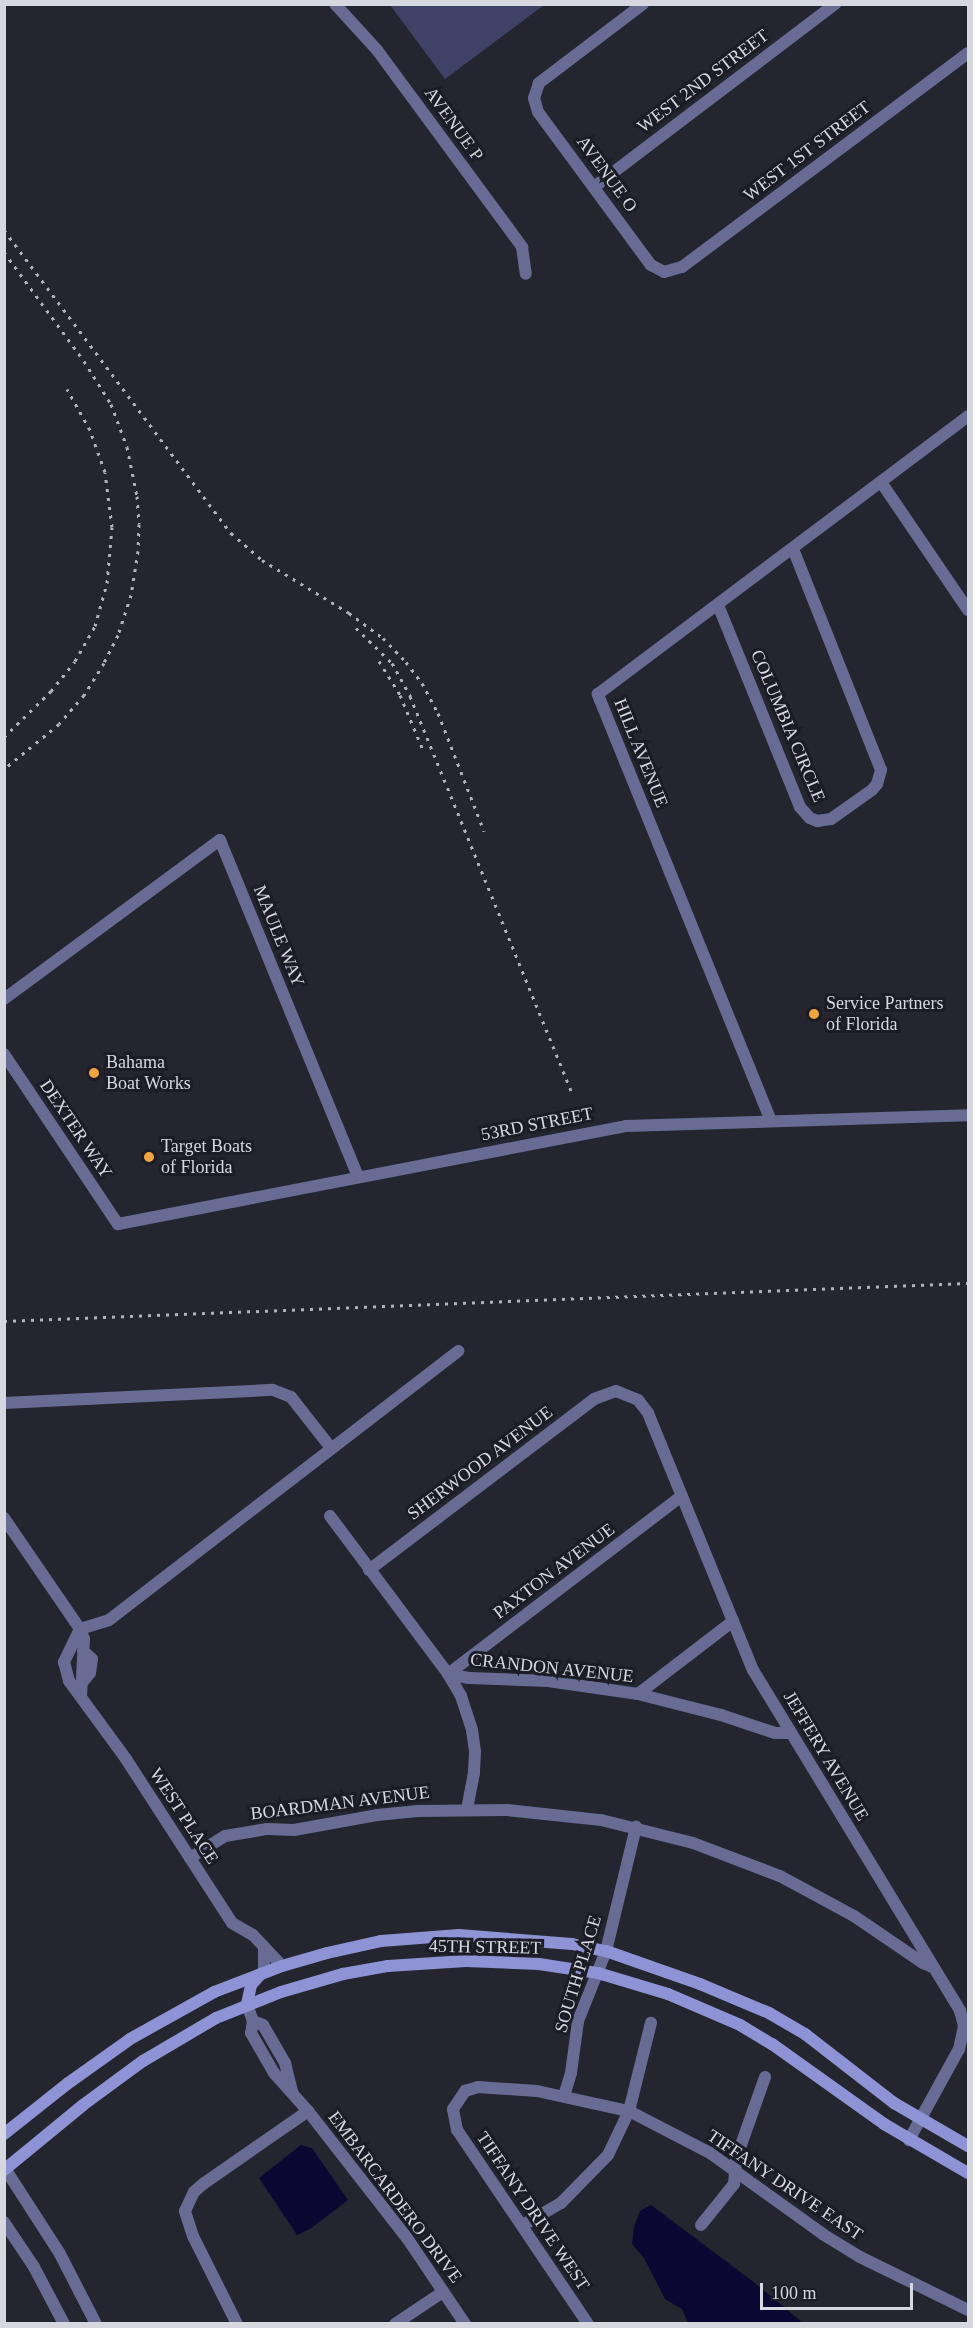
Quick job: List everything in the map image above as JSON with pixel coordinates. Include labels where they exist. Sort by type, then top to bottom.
[{"type":"main road","name":"45TH STREET","points":[[4,2134],[67,2084],[130,2039],[196,2001],[263,1972],[381,1941],[459,1935],[537,1940],[606,1951],[700,1984],[769,2013],[805,2034],[861,2080],[920,2120],[969,2146]]},
{"type":"main road","name":"45TH STREET","points":[[5,2169],[83,2105],[165,2046],[247,2004],[312,1982],[388,1966],[466,1961],[539,1964],[598,1973],[668,1994],[740,2025],[801,2063],[909,2140],[969,2173]]},
{"type":"main road","points":[[247,2004],[251,1985],[263,1972]]},
{"type":"street","name":"AVENUE P","points":[[335,4],[377,50],[522,247],[526,274]]},
{"type":"street","name":"AVENUE O","points":[[644,4],[539,83],[534,98],[538,112],[651,265],[664,272]]},
{"type":"street","name":"WEST 2ND STREET","points":[[594,187],[835,4]]},
{"type":"street","name":"WEST 1ST STREET","points":[[664,272],[682,267],[969,53]]},
{"type":"street","name":"HILL AVENUE","points":[[771,1121],[598,694],[969,416]]},
{"type":"street","points":[[881,482],[969,610]]},
{"type":"street","name":"COLUMBIA CIRCLE","points":[[718,605],[800,807],[804,813],[817,821],[831,819],[872,790],[877,784],[881,770],[793,549]]},
{"type":"street","name":"MAULE WAY","points":[[4,999],[220,840],[358,1177]]},
{"type":"street","name":"DEXTER WAY","points":[[4,1054],[118,1224]]},
{"type":"street","name":"53RD STREET","points":[[118,1224],[626,1126],[969,1114]]},
{"type":"street","points":[[81,1629],[109,1620],[458,1351]]},
{"type":"street","points":[[4,1403],[273,1390],[291,1397],[331,1448]]},
{"type":"street","name":"JEFFERY AVENUE","points":[[616,1391],[632,1395],[644,1406],[753,1670],[960,2011],[964,2034],[959,2049],[909,2140]]},
{"type":"street","name":"SHERWOOD AVENUE","points":[[369,1570],[594,1399],[616,1391]]},
{"type":"street","name":"PAXTON AVENUE","points":[[448,1674],[682,1496]]},
{"type":"street","points":[[330,1516],[448,1674],[461,1696],[472,1730],[474,1773],[467,1808]]},
{"type":"street","points":[[4,1518],[81,1629],[84,1640],[83,1651],[92,1659],[90,1673],[81,1690]]},
{"type":"street","points":[[638,1694],[733,1621]]},
{"type":"street","name":"WEST PLACE","points":[[81,1629],[64,1662],[69,1681],[81,1690],[232,1923],[253,1935],[282,1966]]},
{"type":"street","name":"CRANDON AVENUE","points":[[448,1674],[469,1678],[548,1681],[638,1694],[721,1715],[775,1733],[791,1733]]},
{"type":"street","name":"BOARDMAN AVENUE","points":[[190,1858],[225,1836],[267,1829],[294,1830],[376,1815],[467,1808],[549,1813],[636,1827],[712,1849],[780,1876],[854,1916],[923,1963],[934,1968]]},
{"type":"street","name":"SOUTH PLACE","points":[[564,2096],[571,2073],[578,2021],[606,1951],[636,1827]]},
{"type":"street","points":[[263,1972],[264,1947]]},
{"type":"street","name":"EMBARCARDERO DRIVE","points":[[247,2004],[253,2021],[263,2025],[285,2063],[293,2093],[407,2238],[465,2324]]},
{"type":"street","points":[[523,2225],[561,2203],[608,2155],[628,2111],[651,2023]]},
{"type":"street","points":[[701,2224],[734,2184],[736,2158],[765,2077]]},
{"type":"street","name":"TIFFANY DRIVE EAST","points":[[453,2116],[460,2096],[478,2086],[564,2096],[628,2111],[710,2153],[860,2257],[969,2310]]},
{"type":"street","points":[[237,2324],[189,2229],[185,2211],[194,2192],[203,2184],[309,2111]]},
{"type":"street","name":"TIFFANY DRIVE WEST","points":[[453,2116],[457,2130],[588,2324]]},
{"type":"street","points":[[5,2169],[60,2254],[96,2324]]},
{"type":"street","points":[[4,2222],[34,2267],[64,2324]]},
{"type":"street","points":[[395,2324],[443,2292]]},
{"type":"shaded area","points":[[390,5],[544,5],[445,79]]},
{"type":"shaded area","points":[[301,2145],[312,2148],[348,2200],[310,2229],[297,2235],[259,2178]]},
{"type":"shaded area","points":[[651,2205],[751,2280],[803,2323],[688,2323],[682,2309],[665,2299],[644,2258],[632,2244],[634,2227],[640,2211]]},
{"type":"railway","points":[[4,230],[231,533],[262,560],[349,613],[383,638],[406,662],[422,683],[438,713],[484,831]]},
{"type":"railway","points":[[4,252],[84,361],[111,404],[127,447],[137,496],[139,524],[138,551],[131,595],[118,635],[104,663],[84,695],[59,724],[4,769]]},
{"type":"railway","points":[[4,737],[51,691],[75,661],[95,626],[107,583],[112,527],[105,472],[90,430],[67,389]]},
{"type":"railway","points":[[356,628],[392,663],[410,696],[573,1095]]},
{"type":"railway","points":[[379,661],[400,695],[424,752]]},
{"type":"railway","points":[[4,1321],[968,1283]]},
{"type":"place","name":"Service Partners of Florida","points":[[814,1014]]},
{"type":"place","name":"Bahama Boat Works","points":[[94,1073]]},
{"type":"place","name":"Target Boats of Florida","points":[[149,1157]]}]
